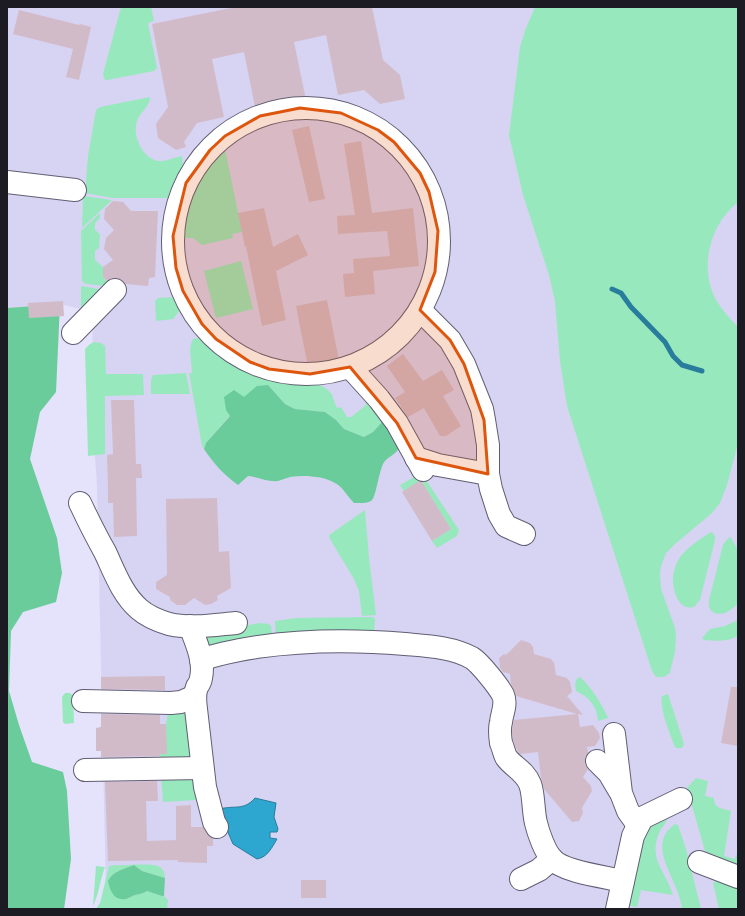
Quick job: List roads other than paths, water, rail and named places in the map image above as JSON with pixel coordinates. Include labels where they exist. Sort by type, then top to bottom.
[{"type":"street","points":[[300,108],[320,109],[341,113],[360,120],[378,130],[394,142],[408,157],[420,173],[429,192],[435,211],[438,252],[435,272],[429,291],[420,310],[402,332],[385,348],[371,357],[350,367],[330,372],[310,374],[289,373],[269,369],[250,362],[232,352],[216,339],[202,324],[182,291],[176,268],[173,236],[179,202],[186,183],[197,166],[224,136],[260,116],[300,108]]},
{"type":"street","points":[[7,182],[75,190]]},
{"type":"street","points":[[73,333],[115,290]]},
{"type":"street","points":[[420,310],[450,340],[464,364],[482,409],[488,445],[488,474],[491,490],[499,514],[506,526],[524,534]]},
{"type":"street","points":[[350,367],[379,399],[397,423],[420,464],[488,474]]},
{"type":"street","points":[[80,503],[128,598],[140,610],[153,618],[169,624],[204,626],[236,623]]},
{"type":"street","points":[[190,626],[201,660],[201,679],[195,696],[202,768],[208,802],[217,827]]},
{"type":"street","points":[[201,660],[223,652],[276,644],[377,641],[444,648],[472,658],[481,666],[503,696],[505,708],[499,732],[506,757],[523,772],[530,784],[536,824],[552,859],[559,865],[623,881]]},
{"type":"street","points":[[83,701],[171,703],[181,702],[195,696]]},
{"type":"street","points":[[614,734],[621,793]]},
{"type":"street","points":[[597,761],[609,773],[621,793],[628,811],[638,826]]},
{"type":"street","points":[[85,770],[202,768]]},
{"type":"street","points":[[617,909],[633,836],[642,818],[681,799]]},
{"type":"street","points":[[521,879],[539,870],[552,859]]},
{"type":"street","points":[[698,862],[738,877]]},
{"type":"water","points":[[255,798],[276,803],[274,817],[278,829],[277,832],[270,832],[270,838],[277,839],[267,854],[257,859],[233,844],[220,809],[247,805]]},
{"type":"waterway","points":[[612,289],[621,293],[631,307],[665,342],[673,356],[682,365],[702,371]]}]
